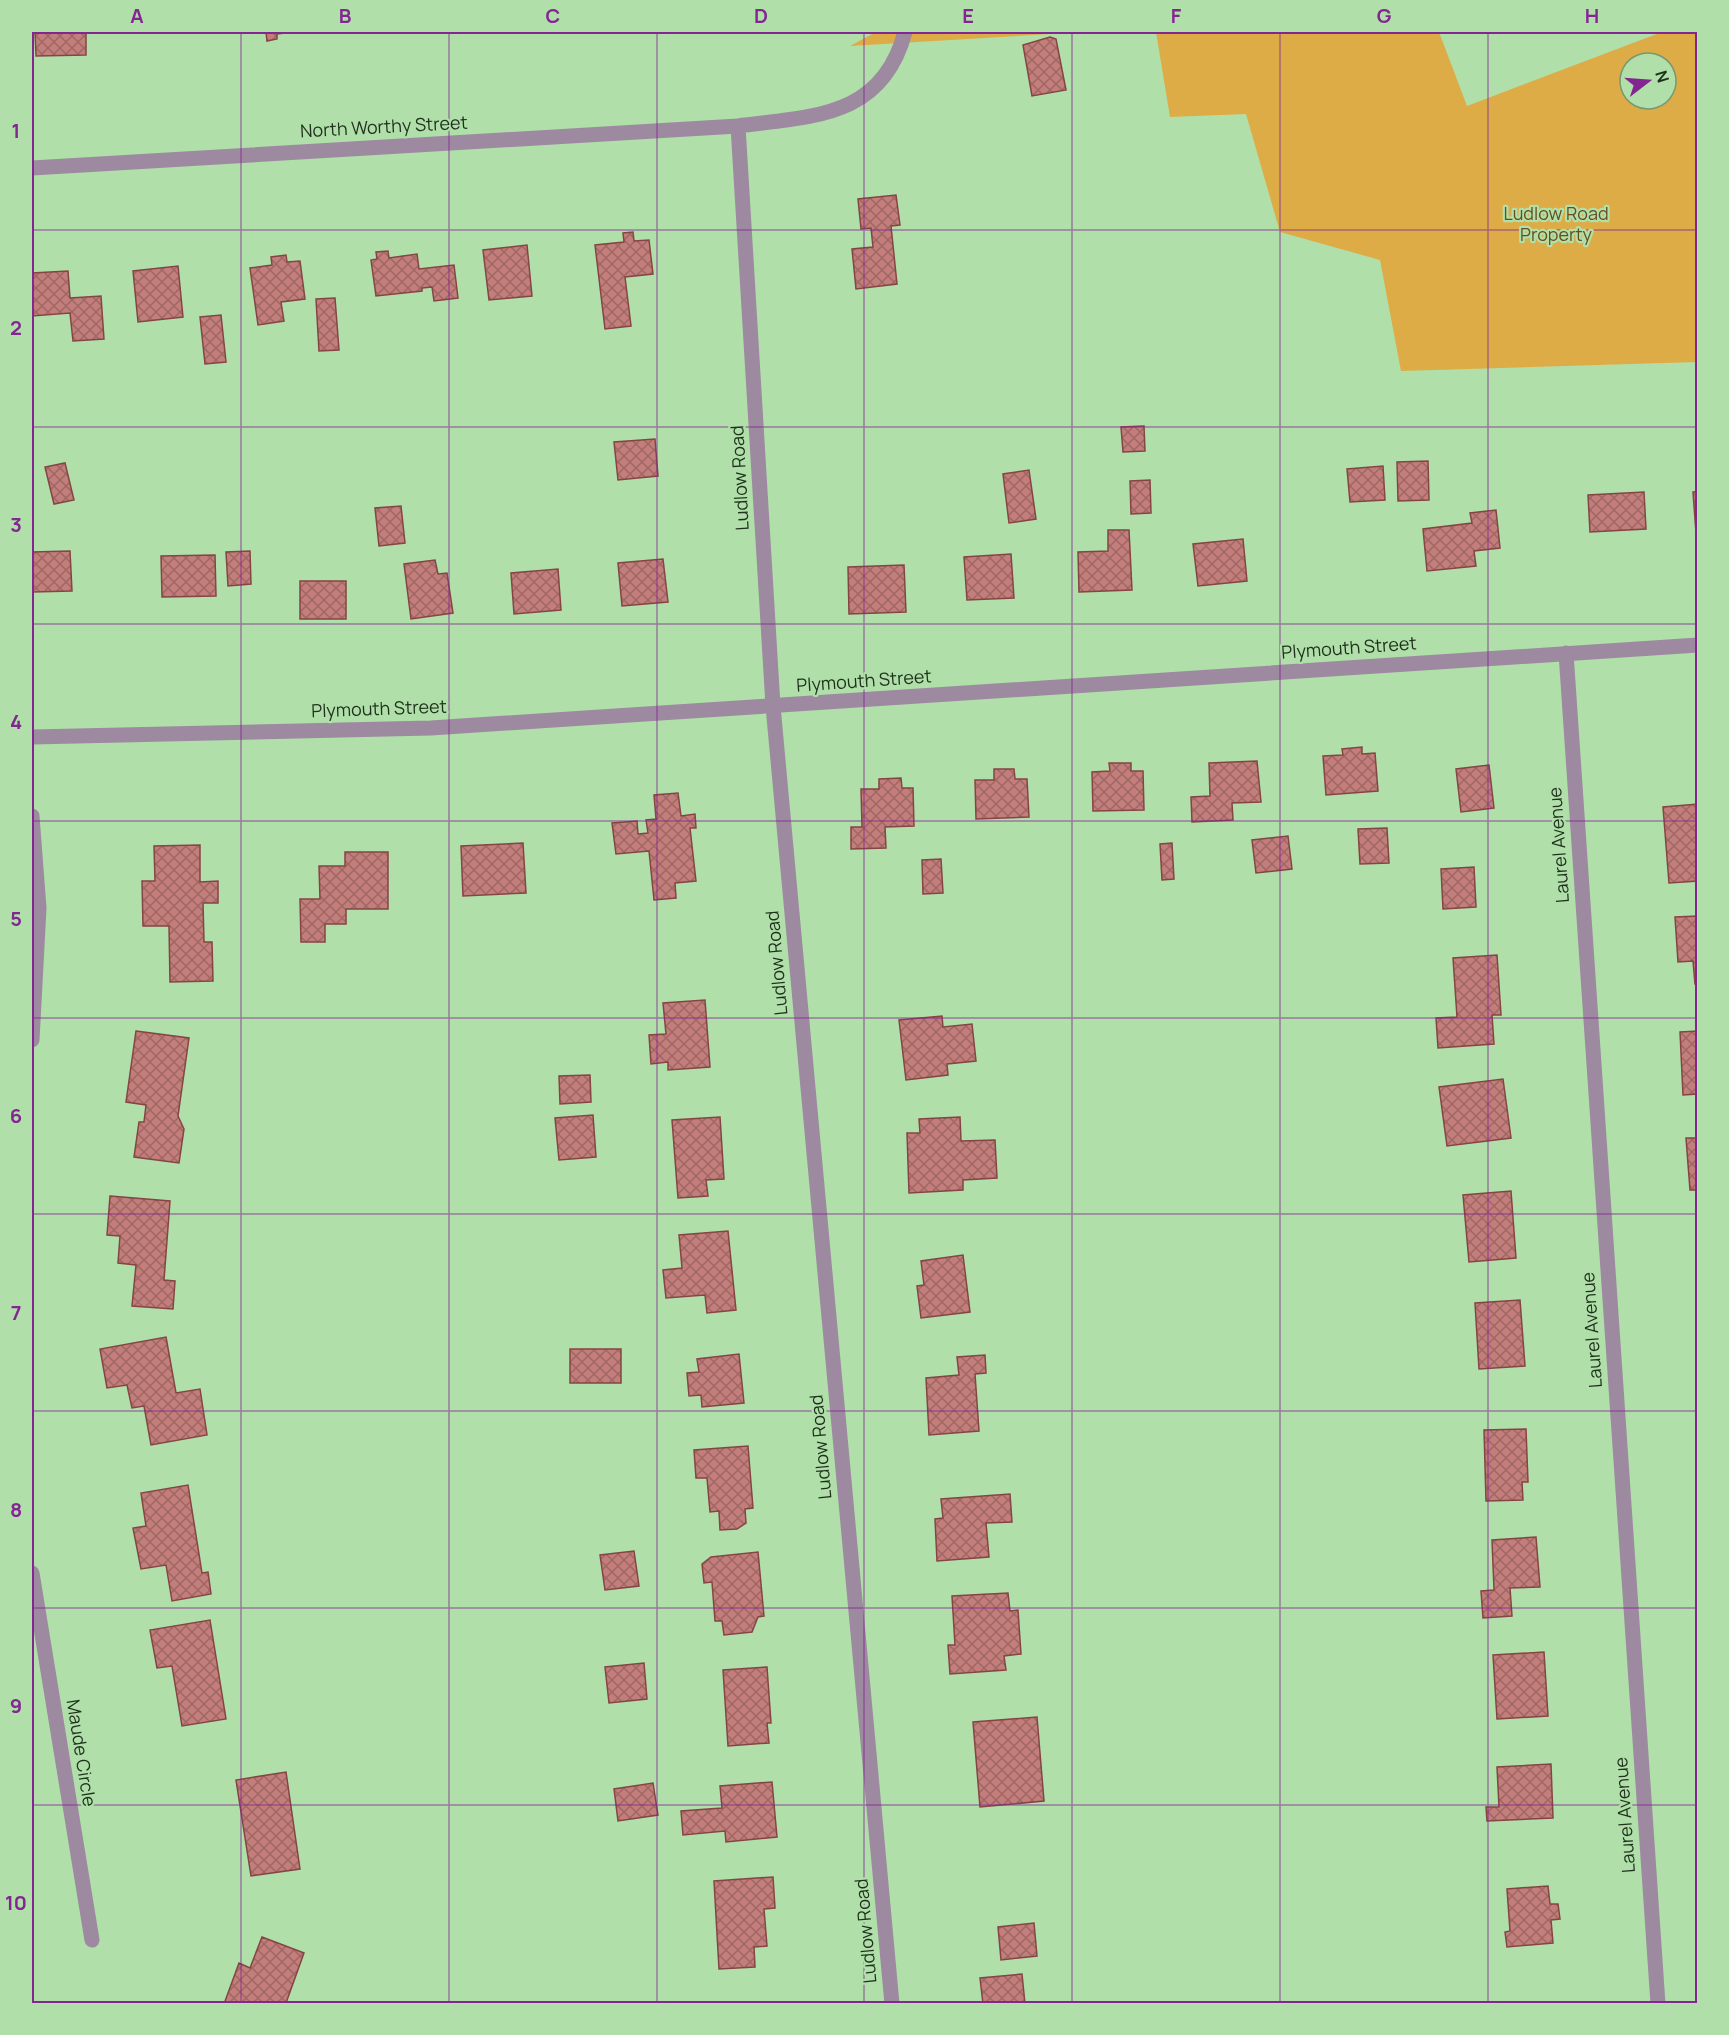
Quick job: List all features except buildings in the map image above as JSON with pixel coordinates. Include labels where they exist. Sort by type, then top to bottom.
[{"type":"street","points":[[738,126],[818,116],[856,101],[882,82],[900,52],[905,32]]},
{"type":"street","name":"North Worthy Street","points":[[32,168],[738,126]]},
{"type":"street","name":"Ludlow Road","points":[[738,126],[773,706],[892,2004]]},
{"type":"street","name":"Plymouth Street","points":[[32,737],[431,728],[1698,645]]},
{"type":"street","name":"Laurel Avenue","points":[[1566,653],[1658,2004]]},
{"type":"street","points":[[32,816],[39,908],[32,1040]]},
{"type":"street","name":"Maude Circle","points":[[32,1573],[92,1940]]},
{"type":"green space","points":[[876,32],[1085,32],[850,46]]},
{"type":"green space","name":"Ludlow Road Property","points":[[1156,32],[1439,32],[1467,106],[1662,32],[1697,32],[1697,362],[1401,371],[1380,260],[1280,232],[1246,114],[1170,117]]}]
